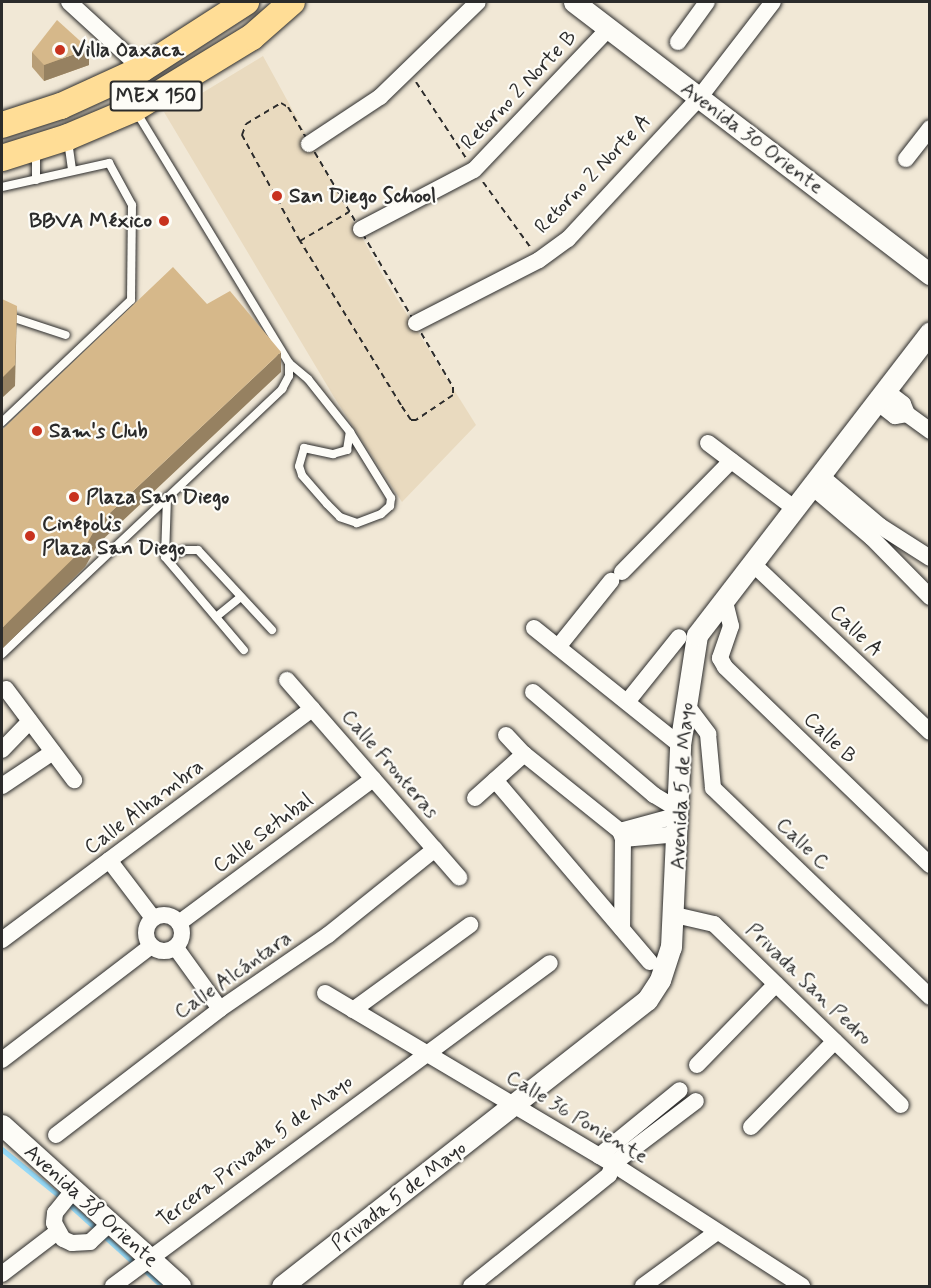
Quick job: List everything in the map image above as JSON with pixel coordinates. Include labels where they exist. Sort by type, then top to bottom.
[{"type":"main road","name":"MEX 150","points":[[2,125],[61,106],[142,69],[246,2]]},
{"type":"main road","name":"MEX 150","points":[[2,158],[68,137],[134,108],[252,37],[292,2]]},
{"type":"street","points":[[69,2],[142,69]]},
{"type":"street","points":[[309,144],[380,96],[477,2]]},
{"type":"street","name":"Avenida 30 Oriente","points":[[574,2],[930,274]]},
{"type":"street","points":[[678,42],[707,2]]},
{"type":"street","name":"Retorno 2 Norte A","points":[[416,323],[539,260],[568,239],[699,98],[773,2]]},
{"type":"street","name":"Retorno 2 Norte B","points":[[361,229],[474,170],[609,28]]},
{"type":"street","points":[[906,159],[930,128]]},
{"type":"street","name":"Avenida 5 de Mayo","points":[[516,1106],[647,1000],[664,969],[675,915],[680,745],[697,635],[930,332]]},
{"type":"street","points":[[881,396],[903,404],[907,414],[930,431]]},
{"type":"street","points":[[708,443],[794,508]]},
{"type":"street","points":[[558,647],[616,576],[730,461]]},
{"type":"street","points":[[816,481],[930,558]]},
{"type":"street","points":[[816,481],[930,597]]},
{"type":"street","name":"Calle A","points":[[752,563],[930,732]]},
{"type":"street","name":"Calle B","points":[[724,598],[731,626],[720,658],[725,667],[930,865]]},
{"type":"street","points":[[534,628],[680,745]]},
{"type":"street","points":[[627,702],[679,637]]},
{"type":"street","name":"Calle Fronteras","points":[[287,680],[459,876]]},
{"type":"street","points":[[6,689],[74,780]]},
{"type":"street","points":[[533,692],[654,795],[679,820]]},
{"type":"street","name":"Calle C","points":[[686,703],[708,734],[713,788],[930,997]]},
{"type":"street","name":"Calle Alhambra","points":[[2,940],[312,710]]},
{"type":"street","points":[[2,750],[30,721]]},
{"type":"street","points":[[506,735],[524,754],[622,835]]},
{"type":"street","points":[[2,786],[53,752]]},
{"type":"street","points":[[475,798],[524,754]]},
{"type":"street","name":"Calle Setubal","points":[[179,922],[373,779]]},
{"type":"street","points":[[495,780],[650,962]]},
{"type":"street","points":[[622,835],[679,820]]},
{"type":"street","points":[[622,835],[622,929]]},
{"type":"street","name":"Calle Alcántara","points":[[56,1135],[220,1009],[328,935],[435,849]]},
{"type":"street","points":[[110,860],[153,918]]},
{"type":"street","points":[[164,914],[179,922],[182,939],[176,948],[164,952],[151,946],[146,939],[146,927],[153,918],[164,914]]},
{"type":"street","name":"Privada San Pedro","points":[[675,915],[714,924],[901,1105]]},
{"type":"street","points":[[353,1010],[470,925]]},
{"type":"street","points":[[2,1060],[151,946]]},
{"type":"street","points":[[176,948],[220,1009]]},
{"type":"street","name":"Tercera Privada 5 de Mayo","points":[[113,1287],[425,1052],[550,963]]},
{"type":"street","points":[[697,1065],[777,984]]},
{"type":"street","name":"Calle 36 Poniente","points":[[325,993],[606,1160],[802,1287]]},
{"type":"street","points":[[751,1127],[835,1041]]},
{"type":"street","points":[[606,1160],[680,1090]]},
{"type":"street","points":[[606,1160],[696,1101]]},
{"type":"street","name":"Privada 5 de Mayo","points":[[282,1287],[516,1106]]},
{"type":"street","name":"Avenida 38 Oriente","points":[[2,1125],[72,1192],[180,1287]]},
{"type":"street","points":[[471,1287],[609,1175],[606,1160]]},
{"type":"street","points":[[72,1192],[55,1213],[57,1232],[72,1243],[82,1244],[90,1242],[109,1224]]},
{"type":"street","points":[[2,1274],[57,1232]]},
{"type":"street","points":[[643,1287],[717,1232]]},
{"type":"lane","points":[[134,108],[289,363],[308,379],[350,432],[391,498],[390,506],[381,514],[357,523],[340,517],[302,475],[299,466],[304,448],[333,454],[346,450],[350,432]]},
{"type":"lane","points":[[68,137],[72,170]]},
{"type":"lane","points":[[36,180],[37,147]]},
{"type":"lane","points":[[2,188],[109,163],[132,205],[131,300],[2,422]]},
{"type":"lane","points":[[2,315],[66,335]]},
{"type":"lane","points":[[2,654],[282,389],[289,376],[289,363]]},
{"type":"lane","points":[[167,498],[165,556],[244,650]]},
{"type":"lane","points":[[165,556],[185,550],[198,550],[272,630]]},
{"type":"lane","points":[[216,617],[241,597]]},
{"type":"path","points":[[281,104],[288,107],[454,391],[411,420],[300,241],[242,135],[242,128],[281,104]]},
{"type":"path","points":[[300,241],[349,211]]},
{"type":"shaded area","name":"San Diego School","points":[[263,56],[386,281],[476,425],[402,502],[334,397],[164,112],[174,110]]},
{"type":"building","points":[[57,20],[89,49],[44,65],[32,52]]},
{"type":"building","name":"Plaza San Diego","points":[[173,267],[207,304],[230,291],[281,352],[98,524],[85,547],[2,628],[2,430]]},
{"type":"building","points":[[2,299],[17,306],[15,365],[2,378]]},
{"type":"waterway","points":[[2,1149],[62,1198]]},
{"type":"waterway","points":[[69,1204],[132,1261]]},
{"type":"waterway","points":[[145,1270],[162,1286]]},
{"type":"place","name":"Villa Oaxaca","points":[[60,50]]},
{"type":"place","name":"San Diego School","points":[[277,196]]},
{"type":"place","name":"BBVA México","points":[[164,221]]},
{"type":"place","name":"Sam's Club","points":[[37,431]]},
{"type":"place","name":"Plaza San Diego","points":[[74,497]]},
{"type":"place","name":"Cinépolis Plaza San Diego","points":[[30,536]]}]
